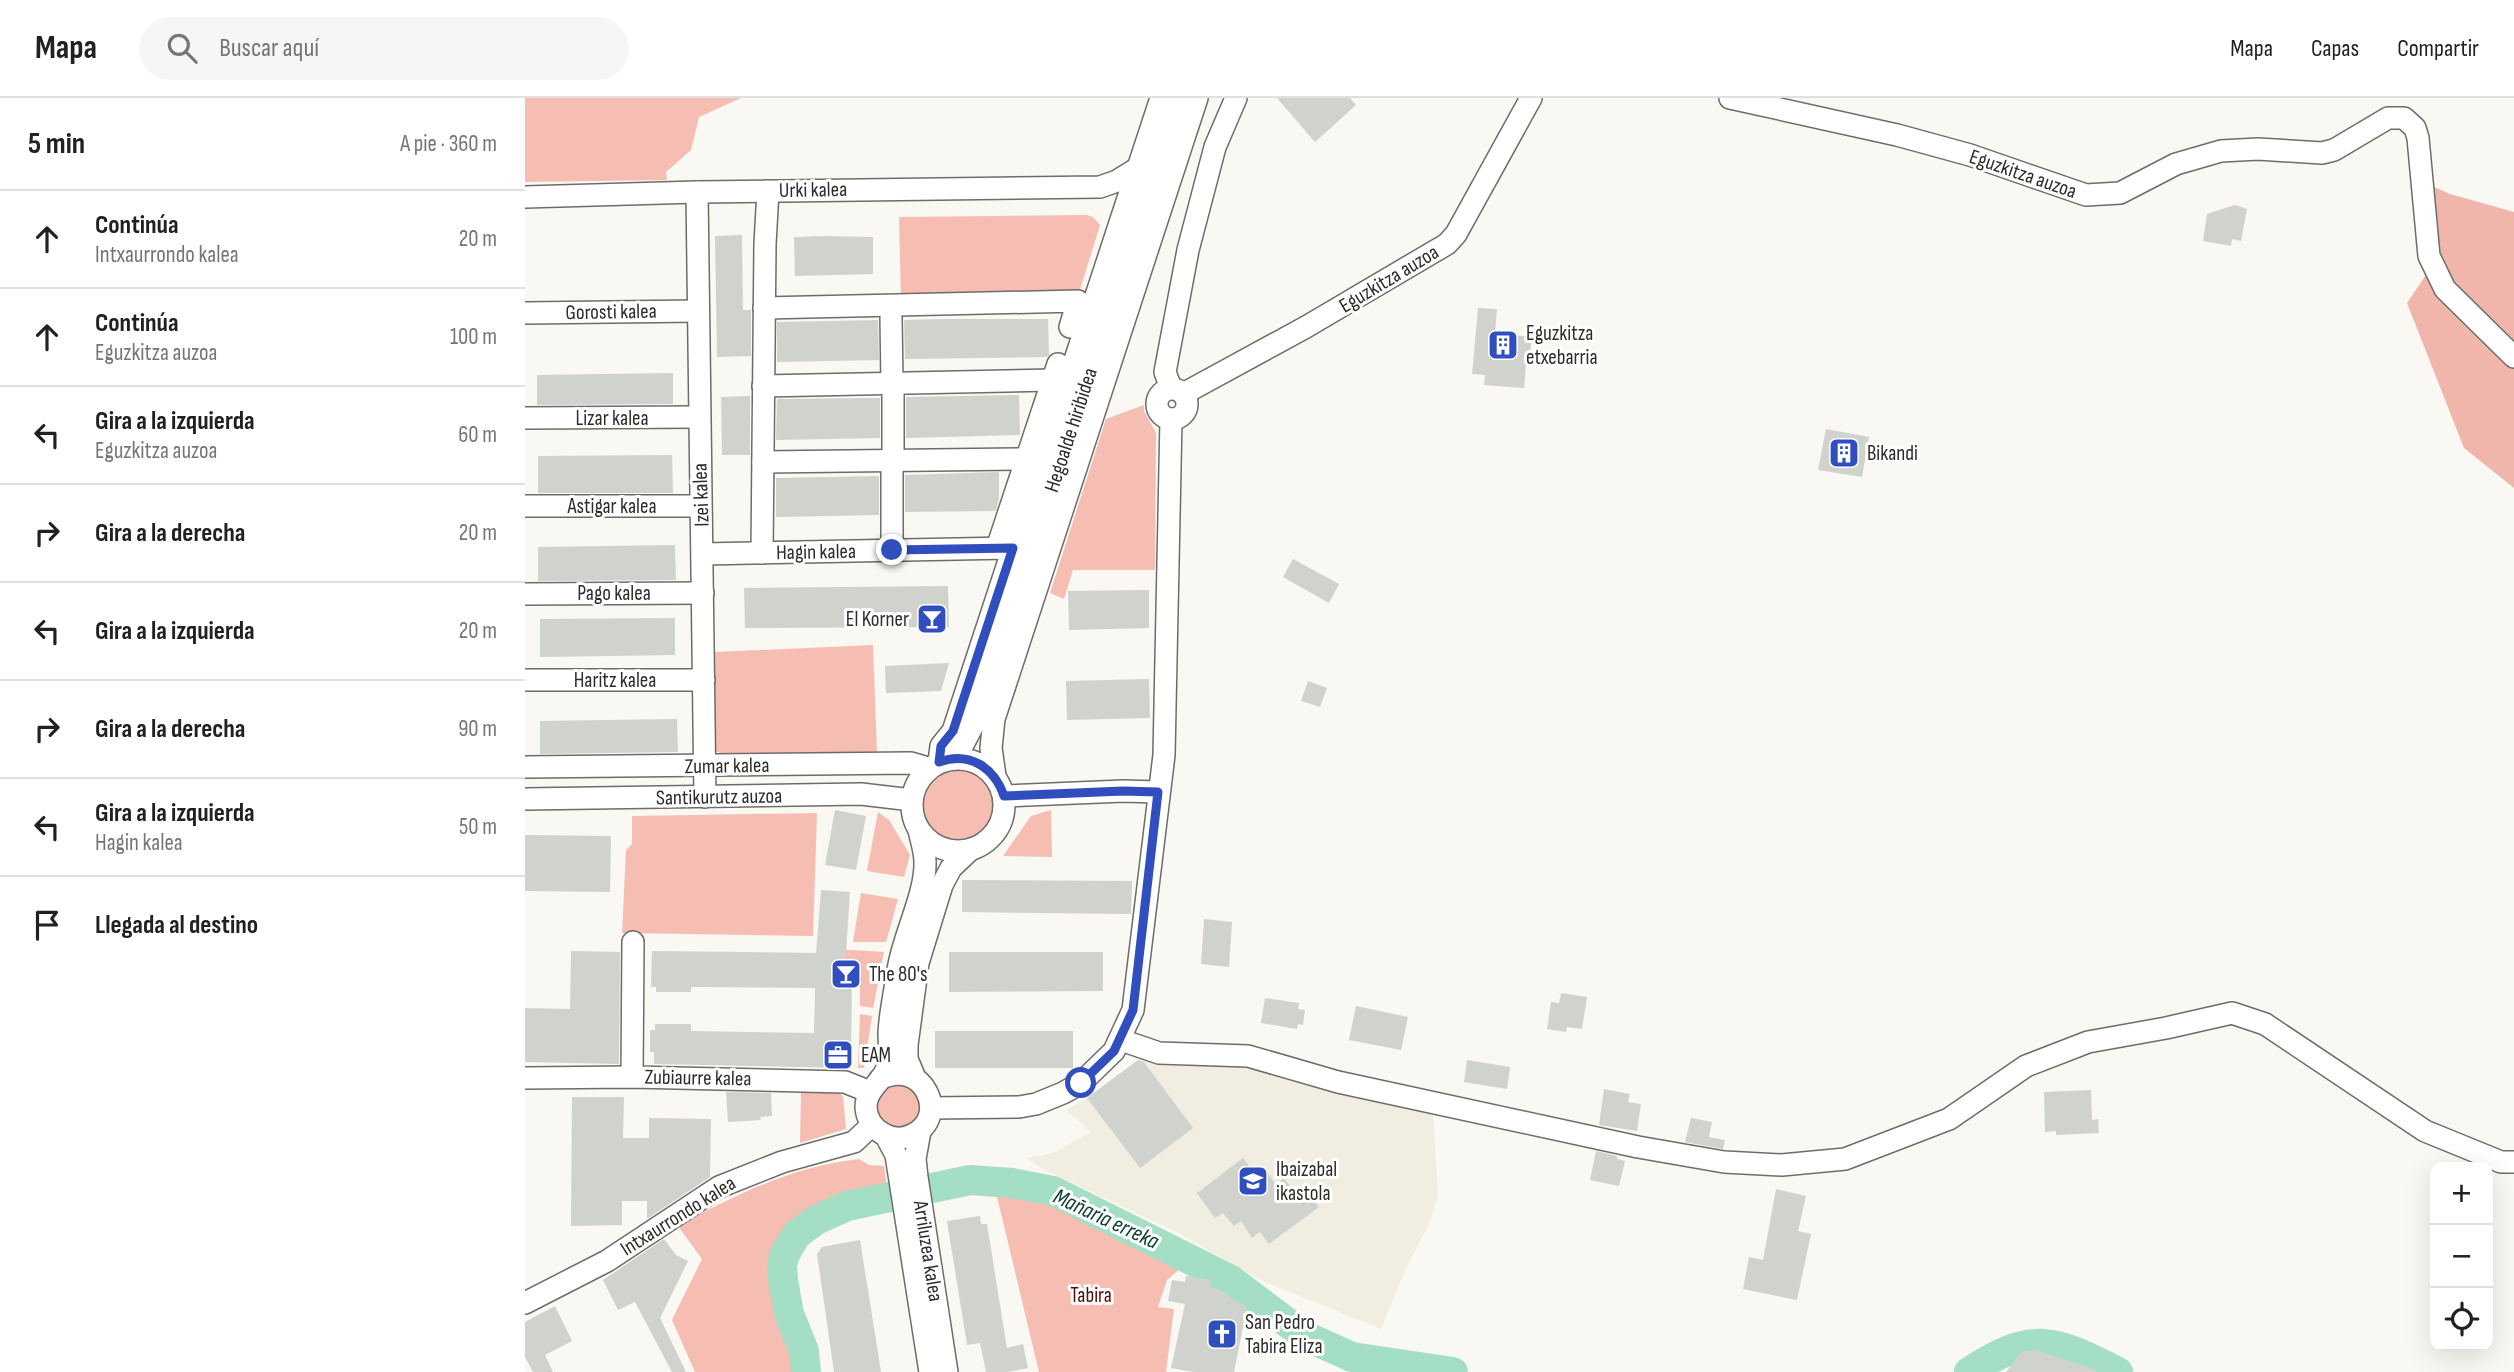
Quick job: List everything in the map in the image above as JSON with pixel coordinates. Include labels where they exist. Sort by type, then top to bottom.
[{"type":"street","points":[[941,763],[941,746],[953,731],[1005,548],[1161,98]]},
{"type":"street","name":"Hegoalde hiribidea","points":[[941,763],[979,714],[1178,98]]},
{"type":"street","points":[[1197,98],[994,719],[991,748],[995,776],[1004,796],[1000,825],[987,841],[969,850],[951,868],[942,885],[918,963],[907,1059],[915,1078],[927,1091],[931,1108],[1019,1107],[1036,1104],[1081,1083],[1114,1051],[1133,1010],[1164,755],[1171,419],[1158,411],[1156,401],[1161,392],[1177,391],[1165,372],[1188,250],[1215,147],[1236,98]]},
{"type":"street","name":"Eguzkitza auzoa","points":[[1177,391],[1306,327],[1447,244],[1456,234],[1531,98]]},
{"type":"street","name":"Eguzkitza auzoa","points":[[1730,98],[1897,135],[1969,155],[2086,195],[2120,194],[2176,164],[2221,151],[2258,149],[2322,153],[2334,150],[2388,118],[2404,118],[2415,128],[2418,138],[2429,256],[2439,278],[2445,289],[2514,357]]},
{"type":"street","points":[[1100,187],[1117,181],[1137,168]]},
{"type":"street","points":[[1100,187],[1115,198],[1122,214]]},
{"type":"street","name":"Urki kalea","points":[[525,197],[1100,187]]},
{"type":"street","points":[[762,553],[768,191]]},
{"type":"street","name":"Izei kalea","points":[[698,192],[705,797]]},
{"type":"street","name":"Hegoalde hiribidea","points":[[764,309],[1078,301],[1026,459],[1005,548]]},
{"type":"street","name":"Gorosti kalea","points":[[525,313],[698,311]]},
{"type":"street","points":[[891,317],[892,550]]},
{"type":"street","name":"Hegoalde hiribidea","points":[[763,386],[892,388],[1052,380]]},
{"type":"street","name":"Lizar kalea","points":[[525,418],[699,417]]},
{"type":"street","name":"Hegoalde hiribidea","points":[[763,463],[893,466],[1026,459]]},
{"type":"street","name":"Astigar kalea","points":[[525,506],[700,506]]},
{"type":"street","name":"Hagin kalea","points":[[703,554],[1005,548]]},
{"type":"street","name":"Pago kalea","points":[[525,594],[703,593]]},
{"type":"street","name":"Haritz kalea","points":[[525,680],[704,680]]},
{"type":"street","points":[[969,850],[958,851],[936,846],[919,830],[913,816],[912,800],[920,777],[941,763],[971,760],[984,766],[995,776]]},
{"type":"street","name":"Zumar kalea","points":[[525,767],[941,763]]},
{"type":"street","points":[[1004,796],[1158,792]]},
{"type":"street","name":"Santikurutz auzoa","points":[[525,799],[861,794],[912,800]]},
{"type":"street","name":"Arriluzea kalea","points":[[919,830],[925,861],[923,878],[899,961],[889,1031],[888,1065],[875,1085],[866,1108],[909,1180],[944,1371]]},
{"type":"street","points":[[632,1077],[633,942]]},
{"type":"street","points":[[1121,1040],[1159,1053],[1248,1056],[1338,1082],[1638,1147],[1724,1162],[1782,1165],[1845,1159],[1949,1119],[2026,1066],[2088,1042],[2232,1013],[2265,1024],[2425,1131],[2501,1162],[2514,1162]]},
{"type":"street","points":[[875,1085],[897,1074],[915,1078]]},
{"type":"street","name":"Zubiaurre kalea","points":[[525,1078],[632,1077],[875,1085]]},
{"type":"street","name":"Arriluzea kalea","points":[[909,1180],[920,1130],[931,1108]]},
{"type":"street","points":[[879,1130],[904,1138],[920,1130]]},
{"type":"street","name":"Intxaurrondo kalea","points":[[525,1303],[607,1261],[719,1187],[782,1162],[854,1142],[879,1130]]},
{"type":"shaded area","points":[[2432,186],[2450,194],[2514,212],[2514,488],[2464,448],[2407,303],[2440,254]]},
{"type":"shaded area","name":"Ibaizabal ikastola","points":[[1141,1058],[1156,1063],[1224,1062],[1433,1113],[1438,1196],[1429,1224],[1405,1270],[1381,1329],[1265,1282],[1178,1233],[1039,1167],[1027,1158],[1053,1153],[1091,1132],[1066,1110],[1087,1098]]},
{"type":"green space","points":[[525,98],[741,98],[699,117],[691,150],[666,172],[667,180],[525,182]]},
{"type":"green space","points":[[1087,215],[1100,225],[1079,293],[901,300],[899,217]]},
{"type":"green space","points":[[1144,405],[1144,411],[1156,433],[1155,570],[1073,570],[1064,599],[1050,593],[1106,419]]},
{"type":"green space","points":[[873,645],[877,754],[723,754],[715,751],[715,652]]},
{"type":"green space","points":[[965,767],[984,777],[992,789],[992,817],[984,829],[972,837],[951,839],[932,829],[924,817],[922,796],[932,777],[944,769]]},
{"type":"green space","points":[[1051,810],[1052,857],[1003,856],[1031,816]]},
{"type":"green space","points":[[878,812],[889,820],[910,855],[904,877],[867,871]]},
{"type":"green space","points":[[817,813],[813,936],[622,933],[626,850],[632,844],[632,816]]},
{"type":"green space","points":[[861,893],[898,899],[886,942],[853,942]]},
{"type":"green space","points":[[836,949],[884,952],[873,1008],[860,1006],[860,962],[835,960]]},
{"type":"green space","points":[[860,1014],[872,1016],[864,1068],[858,1068]]},
{"type":"green space","points":[[898,1085],[913,1091],[919,1106],[913,1121],[898,1127],[883,1121],[877,1106],[883,1091]]},
{"type":"green space","points":[[801,1091],[840,1092],[843,1097],[846,1129],[800,1143]]},
{"type":"green space","points":[[859,1159],[869,1165],[884,1166],[887,1187],[844,1197],[806,1215],[791,1228],[781,1245],[775,1265],[775,1289],[779,1310],[796,1361],[797,1372],[695,1372],[672,1320],[702,1259],[678,1226],[721,1203],[788,1175]]},
{"type":"green space","name":"Tabira","points":[[994,1184],[1049,1190],[1067,1203],[1102,1219],[1182,1267],[1167,1280],[1158,1307],[1174,1309],[1166,1372],[1039,1372]]},
{"type":"building","points":[[1277,98],[1350,98],[1356,105],[1315,142]]},
{"type":"building","points":[[2235,205],[2247,209],[2241,241],[2232,239],[2231,246],[2203,241],[2207,214]]},
{"type":"building","points":[[742,235],[743,310],[751,310],[751,356],[717,357],[715,236]]},
{"type":"building","points":[[794,237],[873,237],[873,274],[795,276]]},
{"type":"building","name":"Eguzkitza etxebarria","points":[[1478,308],[1497,309],[1495,333],[1532,337],[1530,353],[1527,353],[1524,388],[1484,385],[1485,375],[1472,374]]},
{"type":"building","points":[[1048,319],[1049,355],[905,359],[904,320]]},
{"type":"building","points":[[878,320],[879,360],[777,362],[777,322]]},
{"type":"building","points":[[673,373],[673,404],[537,405],[537,375]]},
{"type":"building","points":[[1019,395],[1020,435],[906,438],[906,397]]},
{"type":"building","points":[[750,396],[750,455],[722,455],[721,397]]},
{"type":"building","points":[[880,398],[880,438],[776,440],[777,399]]},
{"type":"building","name":"Bikandi","points":[[1826,429],[1869,437],[1862,477],[1818,470]]},
{"type":"building","points":[[672,455],[673,493],[538,493],[538,456]]},
{"type":"building","points":[[999,472],[996,511],[905,512],[905,475]]},
{"type":"building","points":[[879,476],[879,515],[776,517],[776,478]]},
{"type":"building","points":[[675,545],[676,580],[538,581],[538,547]]},
{"type":"building","points":[[1293,559],[1339,584],[1329,603],[1283,577]]},
{"type":"building","points":[[948,586],[949,627],[745,628],[744,588]]},
{"type":"building","points":[[1149,590],[1149,628],[1069,630],[1068,591]]},
{"type":"building","points":[[675,618],[675,655],[540,657],[540,619]]},
{"type":"building","points":[[949,663],[941,691],[886,693],[885,666]]},
{"type":"building","points":[[1149,679],[1150,718],[1067,720],[1066,681]]},
{"type":"building","points":[[1308,681],[1327,688],[1320,707],[1301,701]]},
{"type":"building","points":[[677,719],[678,752],[540,754],[540,721]]},
{"type":"building","points":[[835,810],[866,816],[856,870],[825,865]]},
{"type":"building","points":[[525,835],[611,836],[610,892],[525,891]]},
{"type":"building","points":[[962,880],[1132,881],[1131,914],[962,912]]},
{"type":"building","points":[[821,890],[850,892],[845,967],[852,967],[851,1068],[654,1064],[654,1052],[650,1052],[650,1030],[655,1030],[655,1024],[691,1024],[691,1031],[814,1033],[815,988],[691,987],[691,992],[656,992],[656,987],[651,987],[652,951],[816,953]]},
{"type":"building","points":[[1204,919],[1232,922],[1229,967],[1201,964]]},
{"type":"building","points":[[571,951],[620,952],[619,1064],[525,1062],[525,1008],[570,1009]]},
{"type":"building","points":[[949,952],[1103,952],[1103,991],[949,992]]},
{"type":"building","points":[[1561,993],[1587,997],[1582,1029],[1567,1027],[1566,1032],[1547,1029],[1551,1002],[1559,1003]]},
{"type":"building","points":[[1265,998],[1299,1003],[1298,1009],[1305,1010],[1303,1025],[1298,1024],[1297,1029],[1261,1023]]},
{"type":"building","points":[[1356,1006],[1408,1017],[1401,1050],[1349,1040]]},
{"type":"building","points":[[935,1031],[1073,1031],[1073,1068],[935,1068]]},
{"type":"building","points":[[1138,1060],[1144,1062],[1193,1128],[1140,1168],[1087,1098]]},
{"type":"building","points":[[1467,1060],[1510,1067],[1507,1089],[1464,1082]]},
{"type":"building","points":[[1604,1089],[1630,1094],[1628,1102],[1641,1104],[1637,1131],[1599,1125]]},
{"type":"building","points":[[2091,1090],[2092,1120],[2098,1119],[2099,1133],[2056,1135],[2056,1131],[2045,1132],[2044,1092]]},
{"type":"building","points":[[726,1092],[771,1093],[772,1116],[760,1117],[761,1120],[728,1122]]},
{"type":"building","points":[[572,1097],[624,1097],[623,1138],[649,1138],[649,1118],[711,1119],[710,1177],[647,1219],[647,1201],[622,1201],[622,1225],[571,1226]]},
{"type":"building","points":[[1691,1118],[1712,1122],[1709,1137],[1725,1140],[1723,1149],[1685,1142]]},
{"type":"building","points":[[1596,1151],[1617,1156],[1617,1159],[1625,1161],[1619,1186],[1590,1180]]},
{"type":"building","points":[[1243,1158],[1259,1178],[1267,1172],[1276,1185],[1284,1178],[1296,1194],[1304,1188],[1319,1207],[1269,1244],[1260,1232],[1252,1238],[1241,1221],[1234,1226],[1223,1213],[1215,1218],[1197,1193]]},
{"type":"building","points":[[1776,1189],[1806,1196],[1798,1231],[1811,1234],[1797,1300],[1743,1289],[1749,1257],[1763,1260]]},
{"type":"building","points":[[980,1216],[981,1224],[987,1224],[1007,1348],[1023,1344],[1028,1368],[986,1372],[980,1343],[967,1345],[947,1221]]},
{"type":"building","points":[[664,1239],[676,1255],[688,1261],[660,1318],[686,1372],[672,1372],[635,1302],[618,1310],[603,1280]]},
{"type":"building","points":[[860,1240],[881,1372],[834,1372],[817,1254],[822,1247]]},
{"type":"building","points":[[1186,1276],[1211,1280],[1210,1286],[1247,1307],[1234,1372],[1193,1372],[1171,1368],[1185,1304],[1168,1301],[1172,1280],[1185,1282]]},
{"type":"building","points":[[555,1306],[572,1341],[545,1355],[553,1372],[533,1372],[525,1357],[525,1322]]},
{"type":"building","points":[[2036,1350],[2097,1370],[2006,1372],[2021,1352]]},
{"type":"waterway","name":"Mañaria erreka","points":[[806,1372],[804,1351],[789,1314],[783,1280],[782,1265],[785,1254],[796,1235],[816,1220],[847,1206],[970,1180],[1012,1183],[1053,1191],[1231,1280],[1305,1336],[1352,1357],[1453,1372]]},
{"type":"waterway","name":"Mañaria erreka","points":[[1969,1372],[2011,1350],[2043,1344],[2076,1352],[2118,1372]]},
{"type":"place","name":"Eguzkitza etxebarria","points":[[1503,345]]},
{"type":"place","name":"Bikandi","points":[[1844,453]]},
{"type":"place","name":"El Korner","points":[[932,619]]},
{"type":"place","name":"The 80's","points":[[846,974]]},
{"type":"place","name":"EAM","points":[[838,1055]]},
{"type":"place","name":"Ibaizabal ikastola","points":[[1253,1181]]},
{"type":"place","name":"San Pedro Tabira Eliza","points":[[1222,1334]]},
{"type":"route","points":[[892,550],[1013,548],[953,731],[941,746],[939,762],[956,758],[971,760],[984,766],[995,776],[1004,796],[1158,792],[1133,1010],[1114,1051],[1081,1083]]}]
